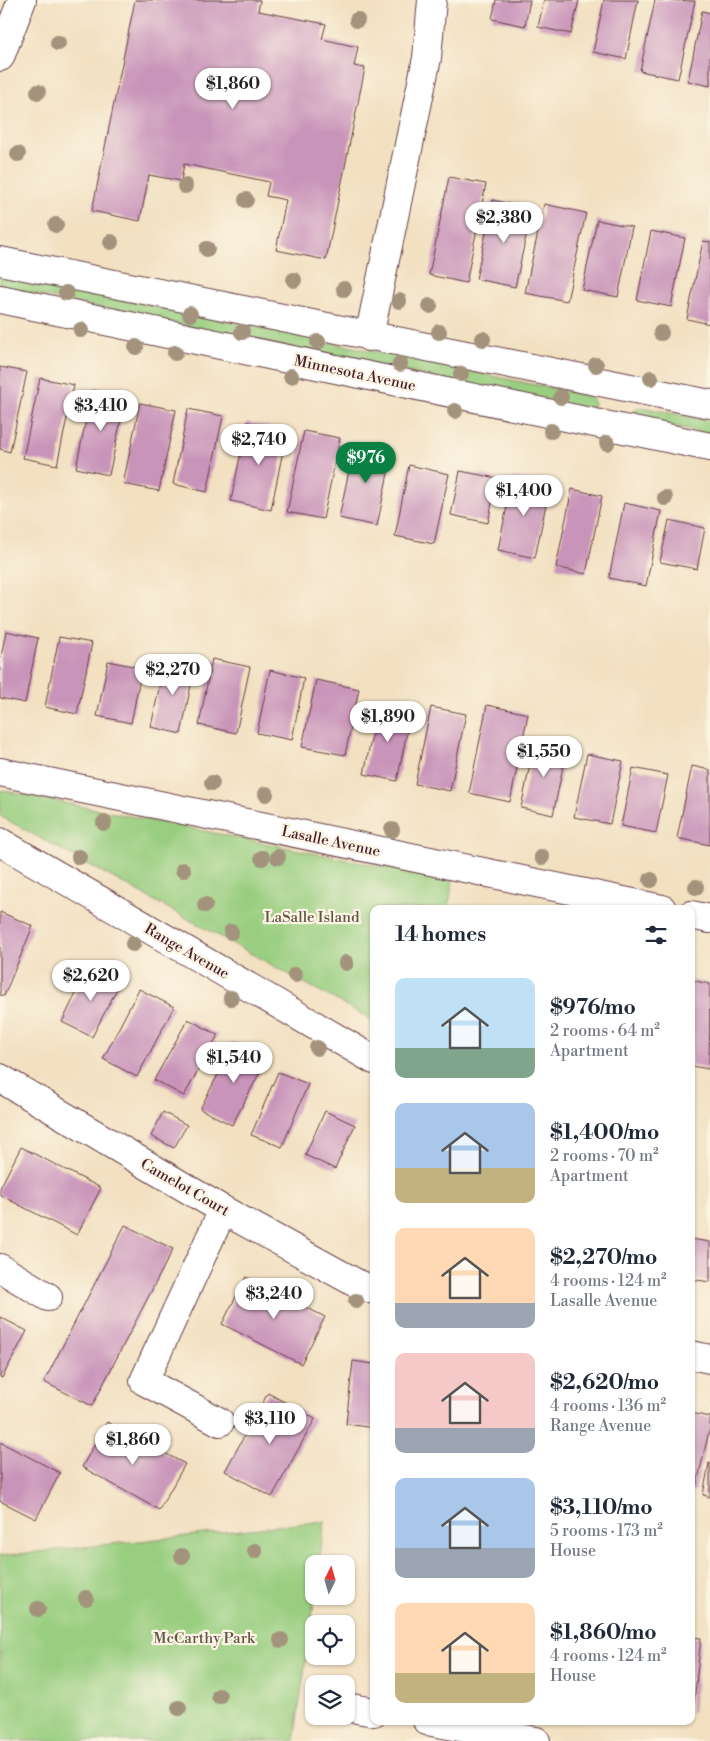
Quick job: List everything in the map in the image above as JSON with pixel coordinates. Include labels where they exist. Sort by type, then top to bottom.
[{"type":"street","points":[[0,57],[22,0]]},
{"type":"street","points":[[369,337],[427,58],[432,0]]},
{"type":"street","points":[[0,262],[710,404]]},
{"type":"street","name":"Minnesota Avenue","points":[[0,299],[710,447]]},
{"type":"street","points":[[614,427],[620,386]]},
{"type":"street","name":"Lasalle Avenue","points":[[0,772],[643,905]]},
{"type":"street","name":"Range Avenue","points":[[0,842],[370,1058]]},
{"type":"street","points":[[695,916],[710,919]]},
{"type":"street","name":"Camelot Court","points":[[0,1078],[223,1210],[356,1283],[370,1288]]},
{"type":"street","points":[[220,1422],[144,1381],[223,1210]]},
{"type":"street","points":[[0,1268],[48,1297]]},
{"type":"street","points":[[695,1356],[710,1359]]},
{"type":"street","points":[[355,1709],[370,1711]]},
{"type":"street","points":[[449,1725],[536,1741]]},
{"type":"green space","points":[[0,274],[589,396],[593,399],[594,404],[591,408],[586,409],[0,287]]},
{"type":"green space","points":[[642,407],[710,421],[710,434],[640,419],[636,417],[634,412],[637,408]]},
{"type":"green space","name":"LaSalle Island","points":[[0,790],[453,881],[449,905],[370,905],[370,1019],[0,816]]},
{"type":"green space","name":"McCarthy Park","points":[[325,1521],[320,1555],[305,1555],[305,1605],[314,1605],[312,1615],[305,1615],[305,1665],[294,1741],[0,1741],[0,1556]]},
{"type":"building","points":[[135,0],[260,0],[258,11],[326,24],[322,39],[358,47],[354,66],[365,68],[326,260],[276,250],[286,200],[266,196],[269,182],[184,164],[181,181],[149,175],[140,221],[92,211]]},
{"type":"building","points":[[496,0],[530,0],[525,26],[492,19]]},
{"type":"building","points":[[544,0],[579,0],[571,34],[538,27]]},
{"type":"building","points":[[604,0],[638,0],[626,59],[593,52]]},
{"type":"building","points":[[655,0],[695,1],[678,79],[640,71]]},
{"type":"building","points":[[702,11],[710,13],[710,86],[688,81]]},
{"type":"building","points":[[449,177],[486,184],[466,283],[429,275]]},
{"type":"building","points":[[493,200],[532,209],[515,287],[476,279]]},
{"type":"building","points":[[544,204],[586,213],[567,301],[525,293]]},
{"type":"building","points":[[597,220],[632,227],[618,297],[582,290]]},
{"type":"building","points":[[651,231],[685,238],[671,307],[637,300]]},
{"type":"building","points":[[703,241],[710,242],[710,324],[687,319]]},
{"type":"building","points":[[0,367],[27,372],[10,452],[0,449]]},
{"type":"building","points":[[40,378],[74,385],[57,465],[23,458]]},
{"type":"building","points":[[92,390],[126,397],[109,475],[76,468]]},
{"type":"building","points":[[140,403],[176,410],[159,491],[123,484]]},
{"type":"building","points":[[188,409],[223,416],[207,492],[173,484]]},
{"type":"building","points":[[247,422],[287,431],[271,510],[231,501]]},
{"type":"building","points":[[304,431],[340,438],[323,519],[287,512]]},
{"type":"building","points":[[355,442],[393,449],[377,526],[339,518]]},
{"type":"building","points":[[409,465],[449,474],[434,544],[395,536]]},
{"type":"building","points":[[460,471],[497,478],[488,523],[451,515]]},
{"type":"building","points":[[513,477],[550,485],[535,558],[498,550]]},
{"type":"building","points":[[572,489],[602,496],[586,574],[556,567]]},
{"type":"building","points":[[624,503],[661,511],[646,586],[609,578]]},
{"type":"building","points":[[669,520],[705,528],[697,569],[660,562]]},
{"type":"building","points":[[6,631],[38,638],[25,703],[0,698],[0,662]]},
{"type":"building","points":[[59,637],[92,643],[77,714],[45,707]]},
{"type":"building","points":[[165,659],[195,665],[181,734],[151,727]]},
{"type":"building","points":[[212,659],[250,667],[236,733],[199,725]]},
{"type":"building","points":[[108,661],[142,668],[131,723],[97,716]]},
{"type":"building","points":[[270,670],[304,678],[292,740],[257,733]]},
{"type":"building","points":[[316,680],[359,689],[345,755],[302,747]]},
{"type":"building","points":[[378,705],[411,712],[397,781],[364,774]]},
{"type":"building","points":[[487,705],[528,714],[510,802],[469,793]]},
{"type":"building","points":[[431,707],[466,714],[450,791],[415,784]]},
{"type":"building","points":[[535,741],[567,747],[553,815],[521,808]]},
{"type":"building","points":[[587,754],[623,761],[610,824],[574,817]]},
{"type":"building","points":[[692,766],[710,770],[710,845],[677,838]]},
{"type":"building","points":[[633,768],[668,775],[656,833],[621,826]]},
{"type":"building","points":[[0,912],[33,926],[4,996],[0,995]]},
{"type":"building","points":[[89,967],[120,983],[92,1037],[62,1022]]},
{"type":"building","points":[[695,981],[710,984],[709,1069],[695,1067]]},
{"type":"building","points":[[139,989],[174,1007],[137,1077],[103,1059]]},
{"type":"building","points":[[188,1019],[218,1035],[184,1096],[154,1080]]},
{"type":"building","points":[[235,1042],[267,1059],[232,1125],[200,1109]]},
{"type":"building","points":[[278,1072],[308,1084],[282,1147],[251,1135]]},
{"type":"building","points":[[325,1111],[355,1125],[335,1169],[305,1155]]},
{"type":"building","points":[[163,1112],[187,1125],[174,1148],[151,1136]]},
{"type":"building","points":[[21,1147],[101,1188],[77,1235],[0,1195],[0,1188]]},
{"type":"building","points":[[125,1225],[173,1249],[92,1406],[44,1382]]},
{"type":"building","points":[[695,1240],[710,1242],[710,1282],[695,1280]]},
{"type":"building","points":[[246,1277],[325,1317],[301,1364],[222,1324]]},
{"type":"building","points":[[0,1317],[27,1331],[2,1378],[0,1377]]},
{"type":"building","points":[[353,1361],[370,1363],[370,1427],[346,1424]]},
{"type":"building","points":[[268,1393],[315,1419],[272,1497],[225,1471]]},
{"type":"building","points":[[695,1414],[710,1417],[710,1427],[695,1492]]},
{"type":"building","points":[[107,1422],[185,1464],[159,1510],[82,1467]]},
{"type":"building","points":[[0,1442],[60,1473],[36,1519],[0,1501]]},
{"type":"building","points":[[710,1463],[710,1497],[703,1495]]},
{"type":"building","points":[[695,1637],[701,1638],[695,1694]]}]
